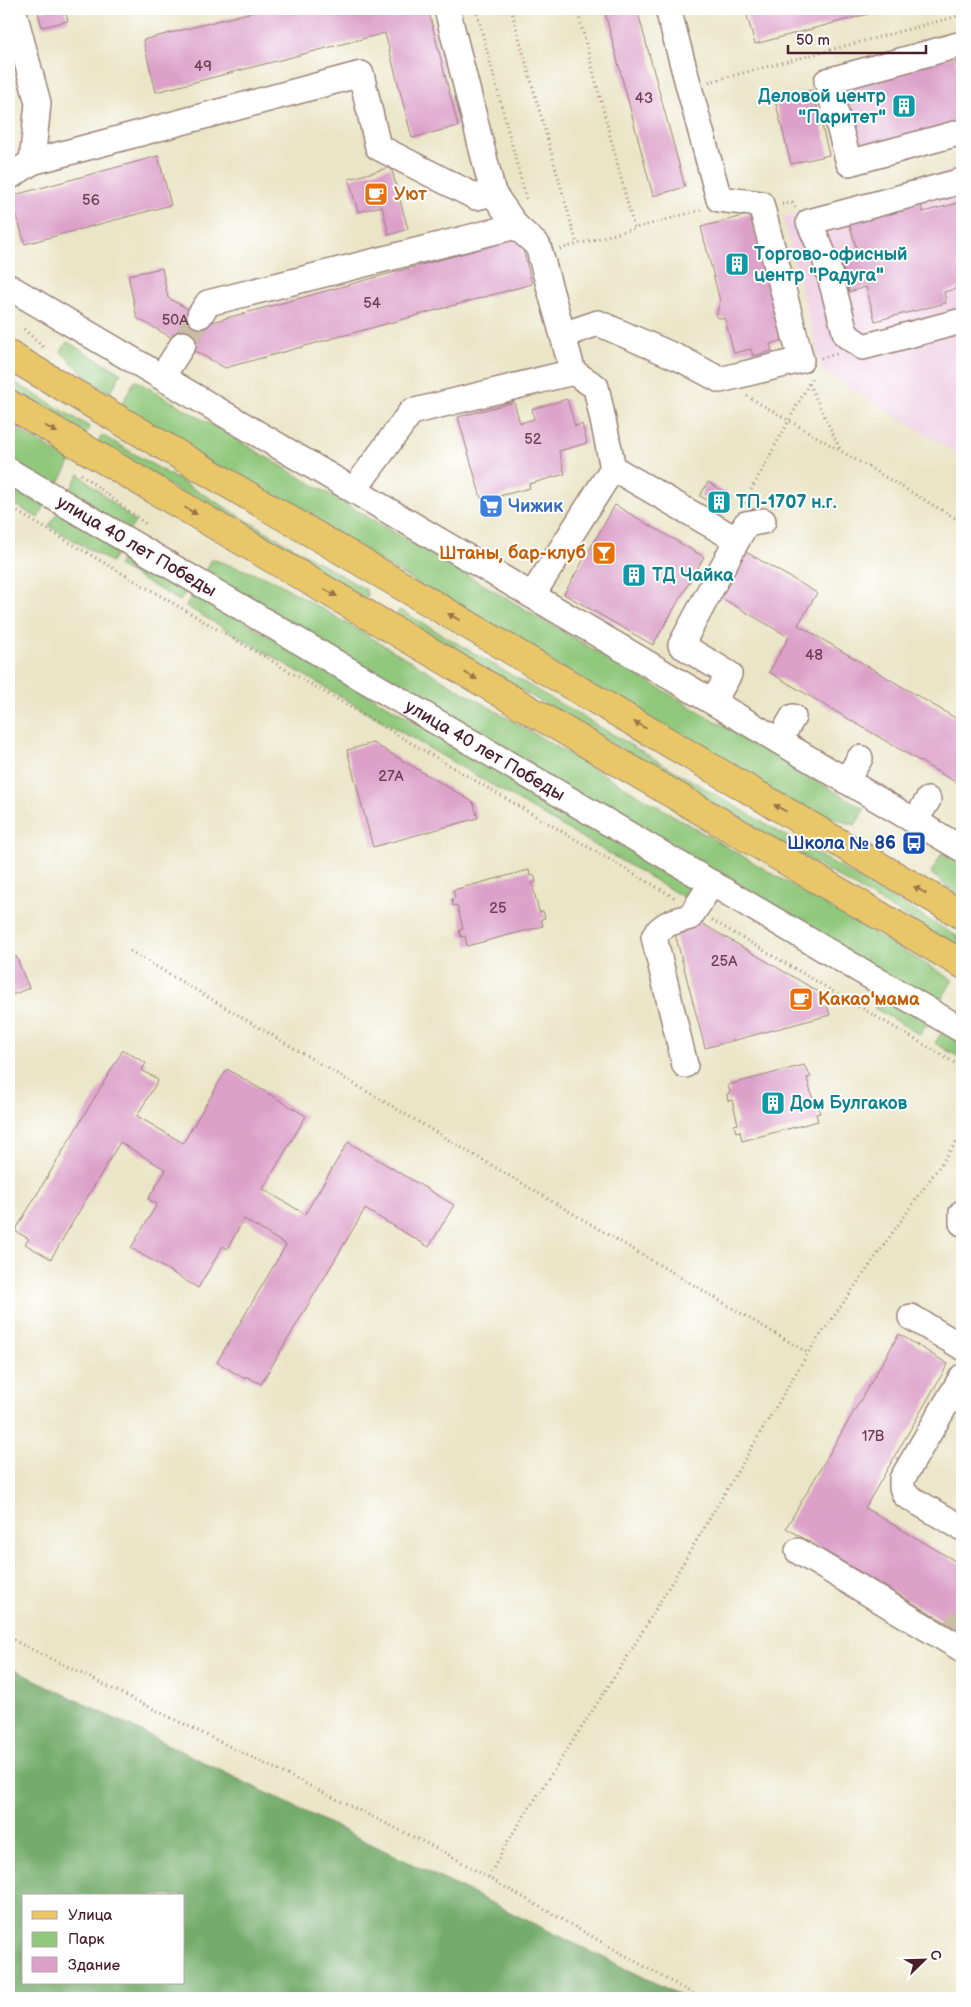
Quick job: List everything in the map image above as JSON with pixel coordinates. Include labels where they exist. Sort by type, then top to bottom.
[{"type":"main road","points":[[9,355],[962,914]]},
{"type":"main road","points":[[9,404],[962,964]]},
{"type":"main road","points":[[378,621],[400,584]]},
{"type":"street","points":[[447,9],[493,193],[522,217],[538,246],[573,372],[596,387],[613,468],[533,594]]},
{"type":"street","points":[[563,336],[598,323],[683,360],[720,380],[800,360],[761,204],[718,199],[668,9]]},
{"type":"street","points":[[13,22],[38,103],[32,162]]},
{"type":"street","points":[[962,44],[827,80],[849,163],[962,132]]},
{"type":"street","points":[[9,177],[32,162],[361,74],[378,147],[476,197],[493,193]]},
{"type":"street","points":[[962,181],[809,222],[825,258],[846,335],[863,347],[962,321]]},
{"type":"street","points":[[200,315],[208,303],[522,217]]},
{"type":"street","points":[[9,287],[533,594],[962,849]]},
{"type":"street","points":[[162,377],[183,344]]},
{"type":"street","points":[[354,490],[411,412],[573,372]]},
{"type":"street","points":[[613,468],[737,540]]},
{"type":"street","name":"улица 40 лет Победы","points":[[9,470],[962,1030]]},
{"type":"street","points":[[713,702],[729,674],[681,645],[746,524],[764,521]]},
{"type":"street","points":[[778,741],[793,717]]},
{"type":"street","points":[[846,781],[860,758]]},
{"type":"street","points":[[915,822],[928,800]]},
{"type":"street","points":[[685,1065],[654,937],[658,929],[666,924],[690,917],[712,883]]},
{"type":"street","points":[[962,1213],[962,1223]]},
{"type":"street","points":[[911,1317],[962,1347]]},
{"type":"street","points":[[962,1376],[902,1479],[905,1495],[962,1528]]},
{"type":"street","points":[[798,1551],[956,1639]]},
{"type":"path","points":[[476,9],[522,217]]},
{"type":"path","points":[[511,9],[577,244]]},
{"type":"path","points":[[577,9],[634,228]]},
{"type":"path","points":[[689,87],[962,15]]},
{"type":"path","points":[[761,204],[792,203],[809,222]]},
{"type":"path","points":[[541,254],[704,209]]},
{"type":"path","points":[[744,502],[815,373]]},
{"type":"path","points":[[720,380],[962,522]]},
{"type":"path","points":[[809,384],[841,451]]},
{"type":"path","points":[[78,472],[136,518],[153,528]]},
{"type":"path","points":[[9,507],[962,1067]]},
{"type":"path","points":[[130,951],[808,1353]]},
{"type":"path","points":[[489,1877],[506,1844],[626,1659],[808,1353],[962,1134]]},
{"type":"path","points":[[9,1638],[431,1846],[489,1877],[700,1998]]},
{"type":"shaded area","points":[[962,168],[962,456],[822,371],[783,217]]},
{"type":"green space","points":[[67,342],[121,373],[110,393],[91,381],[61,352]]},
{"type":"green space","points":[[9,379],[90,427],[85,435],[9,390]]},
{"type":"green space","points":[[135,380],[865,809],[855,825],[807,811],[119,409]]},
{"type":"green space","points":[[9,424],[71,461],[55,489],[9,461]]},
{"type":"green space","points":[[102,435],[366,590],[367,596],[364,598],[97,444]]},
{"type":"green space","points":[[79,474],[135,522],[129,531],[68,494]]},
{"type":"green space","points":[[9,482],[46,504],[38,518],[9,501]]},
{"type":"green space","points":[[58,512],[119,548],[111,562],[49,526]]},
{"type":"green space","points":[[126,552],[188,588],[180,601],[118,566]]},
{"type":"green space","points":[[212,559],[273,580],[953,980],[938,1005],[204,575]]},
{"type":"green space","points":[[194,592],[693,885],[685,898],[186,606]]},
{"type":"green space","points":[[398,611],[402,611],[962,939],[962,950],[397,617]]},
{"type":"green space","points":[[942,853],[962,865],[962,900],[931,873]]},
{"type":"green space","points":[[882,994],[928,1021],[920,1035],[874,1008]]},
{"type":"green space","points":[[944,1029],[962,1040],[962,1059],[935,1043]]},
{"type":"green space","points":[[9,1667],[686,1998],[9,1998]]},
{"type":"building","points":[[51,9],[65,9],[68,21],[42,27],[38,12]]},
{"type":"building","points":[[264,9],[428,9],[458,126],[412,138],[385,33],[156,92],[143,40]]},
{"type":"building","points":[[604,9],[637,9],[685,187],[653,196]]},
{"type":"building","points":[[760,9],[887,9],[755,44],[746,12]]},
{"type":"building","name":"Деловой центр \"Паритет\"","points":[[954,56],[962,88],[962,123],[858,151],[841,85]]},
{"type":"building","points":[[813,90],[829,155],[791,164],[775,100]]},
{"type":"building","points":[[158,156],[171,205],[25,244],[11,196]]},
{"type":"building","name":"Уют","points":[[391,167],[408,229],[389,235],[382,206],[358,212],[349,179]]},
{"type":"building","points":[[920,201],[923,212],[962,202],[962,287],[944,292],[946,303],[875,321],[866,287],[849,292],[840,258],[858,254],[848,219]]},
{"type":"building","name":"Торгово-офисный центр \"Радуга\"","points":[[751,214],[784,340],[770,344],[772,351],[753,356],[751,349],[734,353],[725,319],[716,317],[720,301],[701,227]]},
{"type":"building","points":[[520,238],[532,284],[225,368],[137,318],[128,275],[162,268],[168,298],[212,322]]},
{"type":"building","points":[[567,399],[575,426],[582,424],[587,443],[559,451],[565,474],[529,484],[530,488],[484,500],[481,498],[458,417],[514,402],[520,423],[534,419],[532,409]]},
{"type":"building","name":"ТП-1707 н.г.","points":[[708,482],[731,496],[723,509],[700,496]]},
{"type":"building","name":"ТД Чайка","points":[[615,505],[704,557],[653,645],[564,594]]},
{"type":"building","points":[[746,552],[817,593],[798,625],[962,722],[962,786],[769,672],[789,637],[720,597]]},
{"type":"building","points":[[373,743],[473,802],[478,818],[373,847],[347,750]]},
{"type":"building","points":[[529,870],[530,876],[534,875],[536,882],[532,883],[539,912],[543,911],[545,918],[541,919],[543,926],[467,946],[465,936],[461,937],[459,930],[463,929],[457,905],[453,906],[452,899],[455,898],[453,890]]},
{"type":"building","points":[[696,920],[824,995],[830,1015],[705,1048],[673,926]]},
{"type":"building","points":[[16,956],[29,988],[10,996],[9,958]]},
{"type":"building","points":[[123,1050],[146,1063],[142,1070],[158,1080],[137,1116],[183,1143],[227,1069],[306,1116],[263,1189],[305,1214],[348,1142],[454,1205],[429,1247],[365,1209],[261,1384],[246,1376],[245,1379],[217,1362],[286,1245],[244,1219],[227,1249],[223,1246],[198,1288],[131,1248],[157,1204],[148,1199],[166,1170],[120,1142],[51,1259],[25,1244],[29,1239],[15,1231]]},
{"type":"building","name":"Дом Булгаков","points":[[804,1065],[811,1077],[807,1078],[815,1107],[818,1106],[820,1113],[816,1114],[818,1121],[742,1141],[740,1131],[736,1132],[734,1125],[738,1124],[732,1100],[728,1101],[727,1094],[730,1093],[728,1085]]},
{"type":"building","points":[[899,1334],[948,1364],[865,1508],[962,1565],[962,1632],[786,1528]]},
{"type":"tunnel","points":[[183,344],[200,315]]},
{"type":"tunnel","points":[[956,1628],[962,1617]]},
{"type":"place","name":"Деловой центр \"Паритет\"","points":[[904,106]]},
{"type":"place","name":"Уют","points":[[376,194]]},
{"type":"place","name":"Торгово-офисный центр \"Радуга\"","points":[[737,264]]},
{"type":"place","name":"ТП-1707 н.г.","points":[[719,502]]},
{"type":"place","name":"Чижик","points":[[491,506]]},
{"type":"place","name":"Штаны, бар-клуб","points":[[604,553]]},
{"type":"place","name":"ТД Чайка","points":[[634,575]]},
{"type":"place","name":"Школа № 86","points":[[914,843]]},
{"type":"place","name":"Какао'мама","points":[[801,999]]},
{"type":"place","name":"Дом Булгаков","points":[[773,1103]]}]
